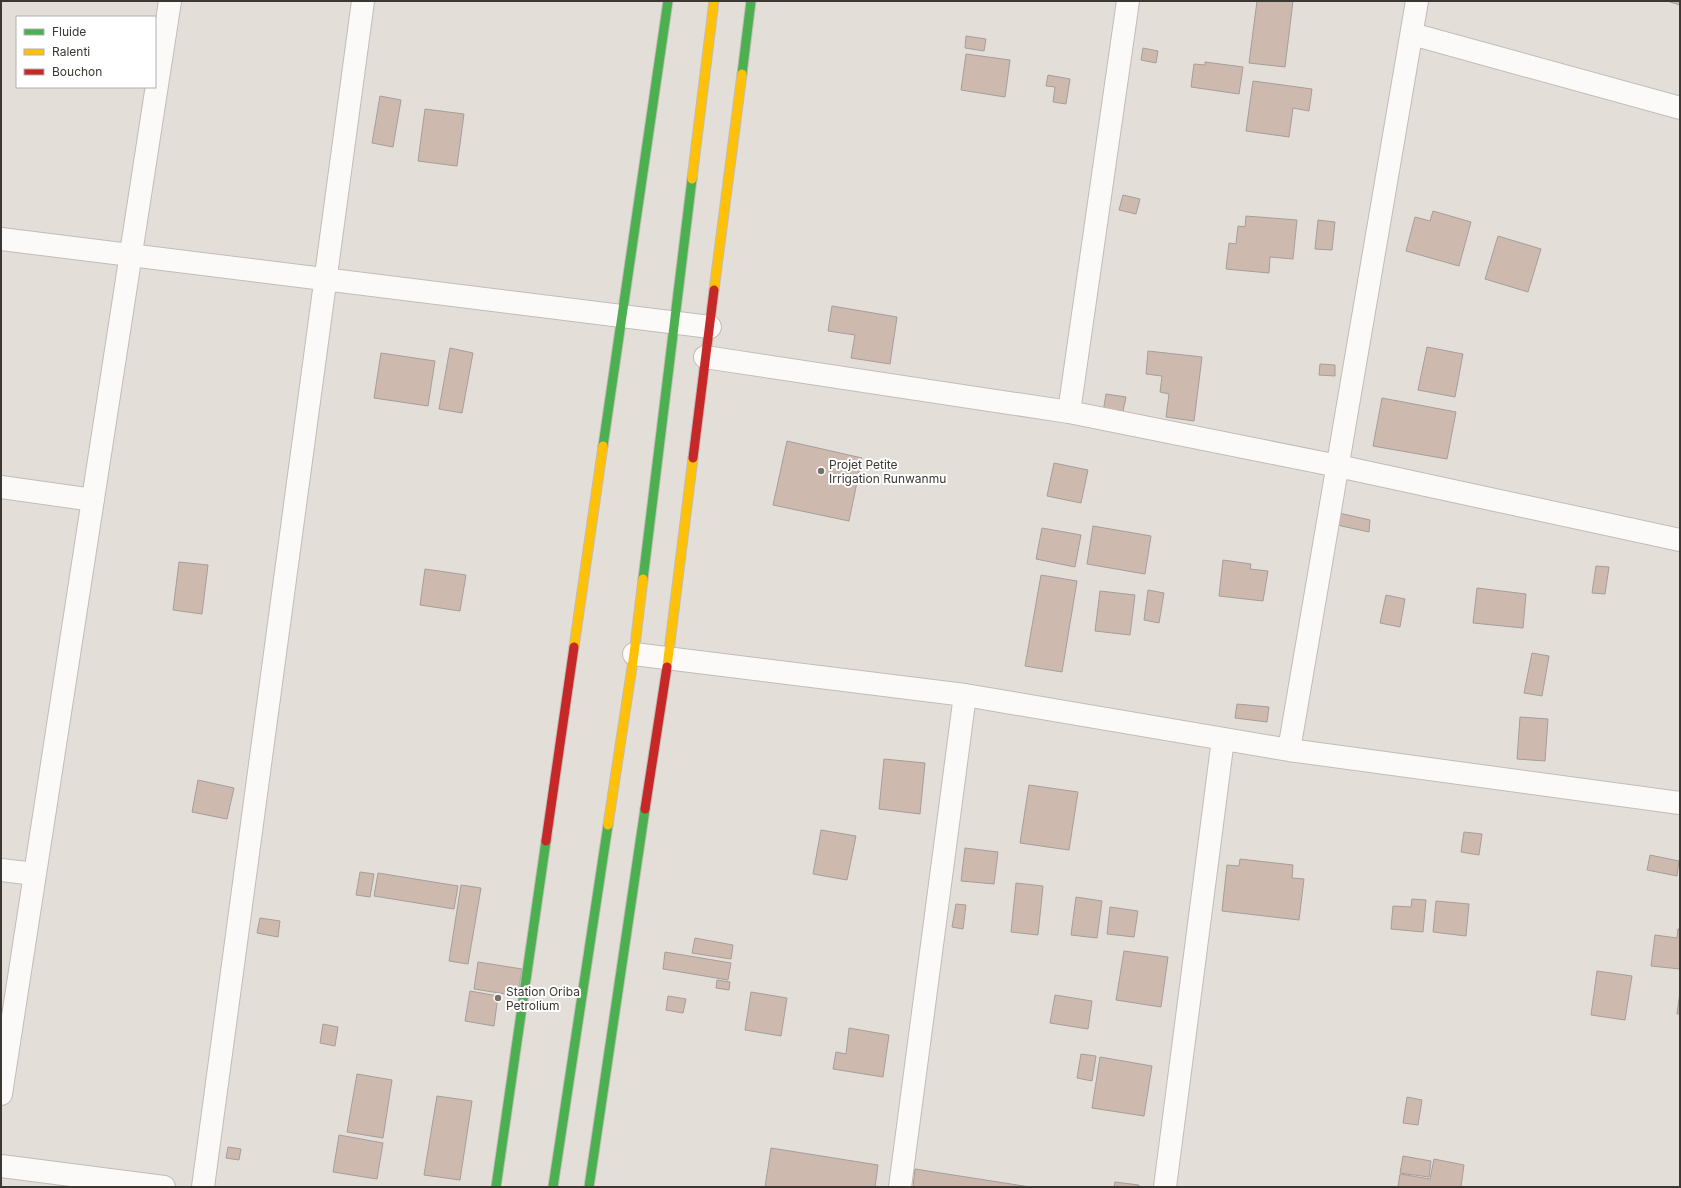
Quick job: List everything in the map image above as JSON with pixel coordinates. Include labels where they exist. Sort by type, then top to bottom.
[{"type":"main road","points":[[496,1187],[668,1]]},
{"type":"main road","points":[[554,1187],[634,654],[714,1]]},
{"type":"main road","points":[[589,1187],[668,658],[751,1]]},
{"type":"street","points":[[1,1094],[170,1]]},
{"type":"street","points":[[203,1187],[363,1]]},
{"type":"street","points":[[1070,412],[1128,1]]},
{"type":"street","points":[[1289,750],[1417,1]]},
{"type":"street","points":[[1412,34],[1680,108]]},
{"type":"street","points":[[1,239],[710,327]]},
{"type":"street","points":[[705,357],[1070,412],[1338,466],[1680,540]]},
{"type":"street","points":[[1,487],[93,500]]},
{"type":"street","points":[[634,654],[965,696],[1289,750],[1680,803]]},
{"type":"street","points":[[900,1187],[965,696]]},
{"type":"street","points":[[1165,1187],[1223,739]]},
{"type":"street","points":[[1,870],[35,874]]},
{"type":"street","points":[[1,1166],[164,1187]]},
{"type":"building","points":[[1257,1],[1293,1],[1285,67],[1249,63]]},
{"type":"building","points":[[1667,1],[1680,1],[1680,5]]},
{"type":"building","points":[[966,36],[986,39],[984,51],[965,48]]},
{"type":"building","points":[[1143,48],[1158,51],[1156,63],[1141,60]]},
{"type":"building","points":[[966,54],[1010,60],[1005,97],[961,90]]},
{"type":"building","points":[[1205,62],[1243,67],[1239,94],[1191,87],[1194,64],[1205,65]]},
{"type":"building","points":[[1048,75],[1070,79],[1066,104],[1053,102],[1055,87],[1046,86]]},
{"type":"building","points":[[1253,81],[1312,89],[1309,111],[1293,108],[1289,137],[1246,131]]},
{"type":"building","points":[[380,96],[401,100],[393,147],[372,143]]},
{"type":"building","points":[[425,109],[464,114],[457,166],[418,161]]},
{"type":"building","points":[[1123,195],[1140,199],[1136,214],[1119,210]]},
{"type":"building","points":[[1433,211],[1471,222],[1459,266],[1406,251],[1415,217],[1430,221]]},
{"type":"building","points":[[1246,216],[1297,220],[1293,259],[1270,257],[1269,273],[1226,269],[1229,243],[1236,244],[1238,226],[1245,227]]},
{"type":"building","points":[[1318,220],[1335,222],[1332,250],[1315,249]]},
{"type":"building","points":[[1498,236],[1541,249],[1528,292],[1485,279]]},
{"type":"building","points":[[832,306],[897,317],[890,364],[851,358],[855,335],[828,331]]},
{"type":"building","points":[[1427,347],[1463,354],[1455,397],[1418,390]]},
{"type":"building","points":[[450,348],[473,353],[462,413],[439,409]]},
{"type":"building","points":[[1148,351],[1202,357],[1194,421],[1166,417],[1169,394],[1160,392],[1162,376],[1146,374]]},
{"type":"building","points":[[381,353],[435,361],[428,406],[374,398]]},
{"type":"building","points":[[1320,364],[1335,365],[1335,376],[1319,375]]},
{"type":"building","points":[[1106,394],[1126,397],[1122,416],[1103,412]]},
{"type":"building","points":[[1382,398],[1456,412],[1447,459],[1373,446]]},
{"type":"building","points":[[787,441],[862,458],[849,521],[773,505]]},
{"type":"building","points":[[1054,463],[1088,470],[1081,503],[1047,496]]},
{"type":"building","points":[[1339,513],[1370,520],[1369,532],[1337,525]]},
{"type":"building","points":[[1093,526],[1151,536],[1145,574],[1087,564]]},
{"type":"building","points":[[1042,528],[1081,535],[1075,567],[1036,559]]},
{"type":"building","points":[[1223,560],[1251,564],[1250,569],[1268,571],[1263,601],[1219,596]]},
{"type":"building","points":[[179,562],[208,565],[202,614],[173,610]]},
{"type":"building","points":[[1596,566],[1609,567],[1605,594],[1592,593]]},
{"type":"building","points":[[425,569],[466,575],[460,611],[420,605]]},
{"type":"building","points":[[1041,575],[1077,581],[1062,672],[1025,666]]},
{"type":"building","points":[[1477,588],[1526,594],[1523,628],[1473,623]]},
{"type":"building","points":[[1148,590],[1164,593],[1159,623],[1144,620]]},
{"type":"building","points":[[1100,591],[1135,595],[1130,635],[1095,631]]},
{"type":"building","points":[[1386,595],[1405,599],[1400,627],[1380,623]]},
{"type":"building","points":[[1532,653],[1549,656],[1542,696],[1524,693]]},
{"type":"building","points":[[1237,704],[1269,707],[1267,722],[1235,718]]},
{"type":"building","points":[[1520,717],[1548,719],[1545,761],[1517,759]]},
{"type":"building","points":[[884,759],[925,763],[920,814],[879,809]]},
{"type":"building","points":[[198,780],[234,788],[227,819],[192,812]]},
{"type":"building","points":[[1029,785],[1078,792],[1069,850],[1020,843]]},
{"type":"building","points":[[821,830],[856,836],[847,880],[813,874]]},
{"type":"building","points":[[1464,832],[1482,834],[1479,855],[1461,852]]},
{"type":"building","points":[[965,848],[998,852],[994,884],[961,881]]},
{"type":"building","points":[[1650,855],[1679,861],[1677,876],[1647,870]]},
{"type":"building","points":[[1240,859],[1293,865],[1292,878],[1304,879],[1299,920],[1222,911],[1227,865],[1239,866]]},
{"type":"building","points":[[360,872],[374,874],[370,897],[356,895]]},
{"type":"building","points":[[378,873],[458,886],[454,909],[374,896]]},
{"type":"building","points":[[1016,883],[1043,886],[1038,935],[1011,932]]},
{"type":"building","points":[[461,885],[481,888],[468,964],[449,961]]},
{"type":"building","points":[[1076,897],[1102,901],[1097,938],[1071,935]]},
{"type":"building","points":[[1412,899],[1426,900],[1423,932],[1391,929],[1393,906],[1411,907]]},
{"type":"building","points":[[1436,901],[1469,904],[1466,936],[1433,932]]},
{"type":"building","points":[[956,904],[966,905],[963,929],[952,927]]},
{"type":"building","points":[[1110,907],[1138,911],[1134,937],[1107,934]]},
{"type":"building","points":[[260,918],[280,921],[278,937],[257,933]]},
{"type":"building","points":[[1678,929],[1680,929],[1680,969],[1651,966],[1655,935],[1677,938]]},
{"type":"building","points":[[695,938],[733,945],[731,959],[692,953]]},
{"type":"building","points":[[1124,951],[1168,957],[1161,1007],[1116,1000]]},
{"type":"building","points":[[665,952],[731,963],[728,980],[663,969]]},
{"type":"building","points":[[478,962],[522,969],[518,996],[474,989]]},
{"type":"building","points":[[1597,971],[1632,976],[1625,1020],[1591,1015]]},
{"type":"building","points":[[717,980],[730,982],[729,990],[716,988]]},
{"type":"building","points":[[470,991],[498,996],[494,1026],[465,1021]]},
{"type":"building","points":[[751,992],[787,998],[781,1036],[745,1030]]},
{"type":"building","points":[[1680,992],[1680,1014],[1677,1014]]},
{"type":"building","points":[[1055,995],[1092,1001],[1088,1029],[1050,1023]]},
{"type":"building","points":[[668,996],[686,999],[683,1013],[666,1010]]},
{"type":"building","points":[[323,1024],[338,1027],[335,1046],[320,1043]]},
{"type":"building","points":[[849,1028],[889,1035],[883,1077],[833,1069],[836,1052],[846,1054]]},
{"type":"building","points":[[1081,1054],[1096,1056],[1092,1081],[1077,1078]]},
{"type":"building","points":[[1100,1057],[1152,1066],[1144,1116],[1092,1108]]},
{"type":"building","points":[[357,1074],[392,1080],[383,1138],[347,1132]]},
{"type":"building","points":[[437,1096],[472,1101],[460,1180],[424,1175]]},
{"type":"building","points":[[1407,1097],[1422,1100],[1418,1125],[1403,1123]]},
{"type":"building","points":[[339,1135],[383,1143],[377,1179],[333,1172]]},
{"type":"building","points":[[228,1147],[241,1149],[239,1160],[226,1158]]},
{"type":"building","points":[[771,1148],[878,1165],[875,1187],[765,1187]]},
{"type":"building","points":[[1403,1156],[1431,1161],[1429,1177],[1400,1173]]},
{"type":"building","points":[[1434,1159],[1464,1165],[1461,1187],[1398,1187],[1400,1174],[1430,1179]]},
{"type":"building","points":[[915,1169],[1030,1187],[913,1187]]},
{"type":"building","points":[[1115,1182],[1139,1185],[1139,1187],[1114,1187]]},
{"type":"traffic: fast","points":[[603,446],[668,1]]},
{"type":"traffic: fast","points":[[742,74],[751,1]]},
{"type":"traffic: fast","points":[[643,579],[692,179]]},
{"type":"traffic: fast","points":[[589,1187],[645,809]]},
{"type":"traffic: fast","points":[[553,1187],[608,825]]},
{"type":"traffic: fast","points":[[496,1187],[546,841]]},
{"type":"traffic: slow","points":[[692,179],[714,1]]},
{"type":"traffic: slow","points":[[714,290],[742,74]]},
{"type":"traffic: slow","points":[[574,647],[603,446]]},
{"type":"traffic: slow","points":[[667,667],[693,458]]},
{"type":"traffic: slow","points":[[608,825],[634,654],[643,579]]},
{"type":"traffic: jam","points":[[693,458],[714,290]]},
{"type":"traffic: jam","points":[[546,841],[574,647]]},
{"type":"traffic: jam","points":[[645,809],[667,667]]},
{"type":"place","name":"Projet Petite Irrigation Runwanmu","points":[[821,471]]},
{"type":"place","name":"Station Oriba Petrolium","points":[[498,998]]}]
